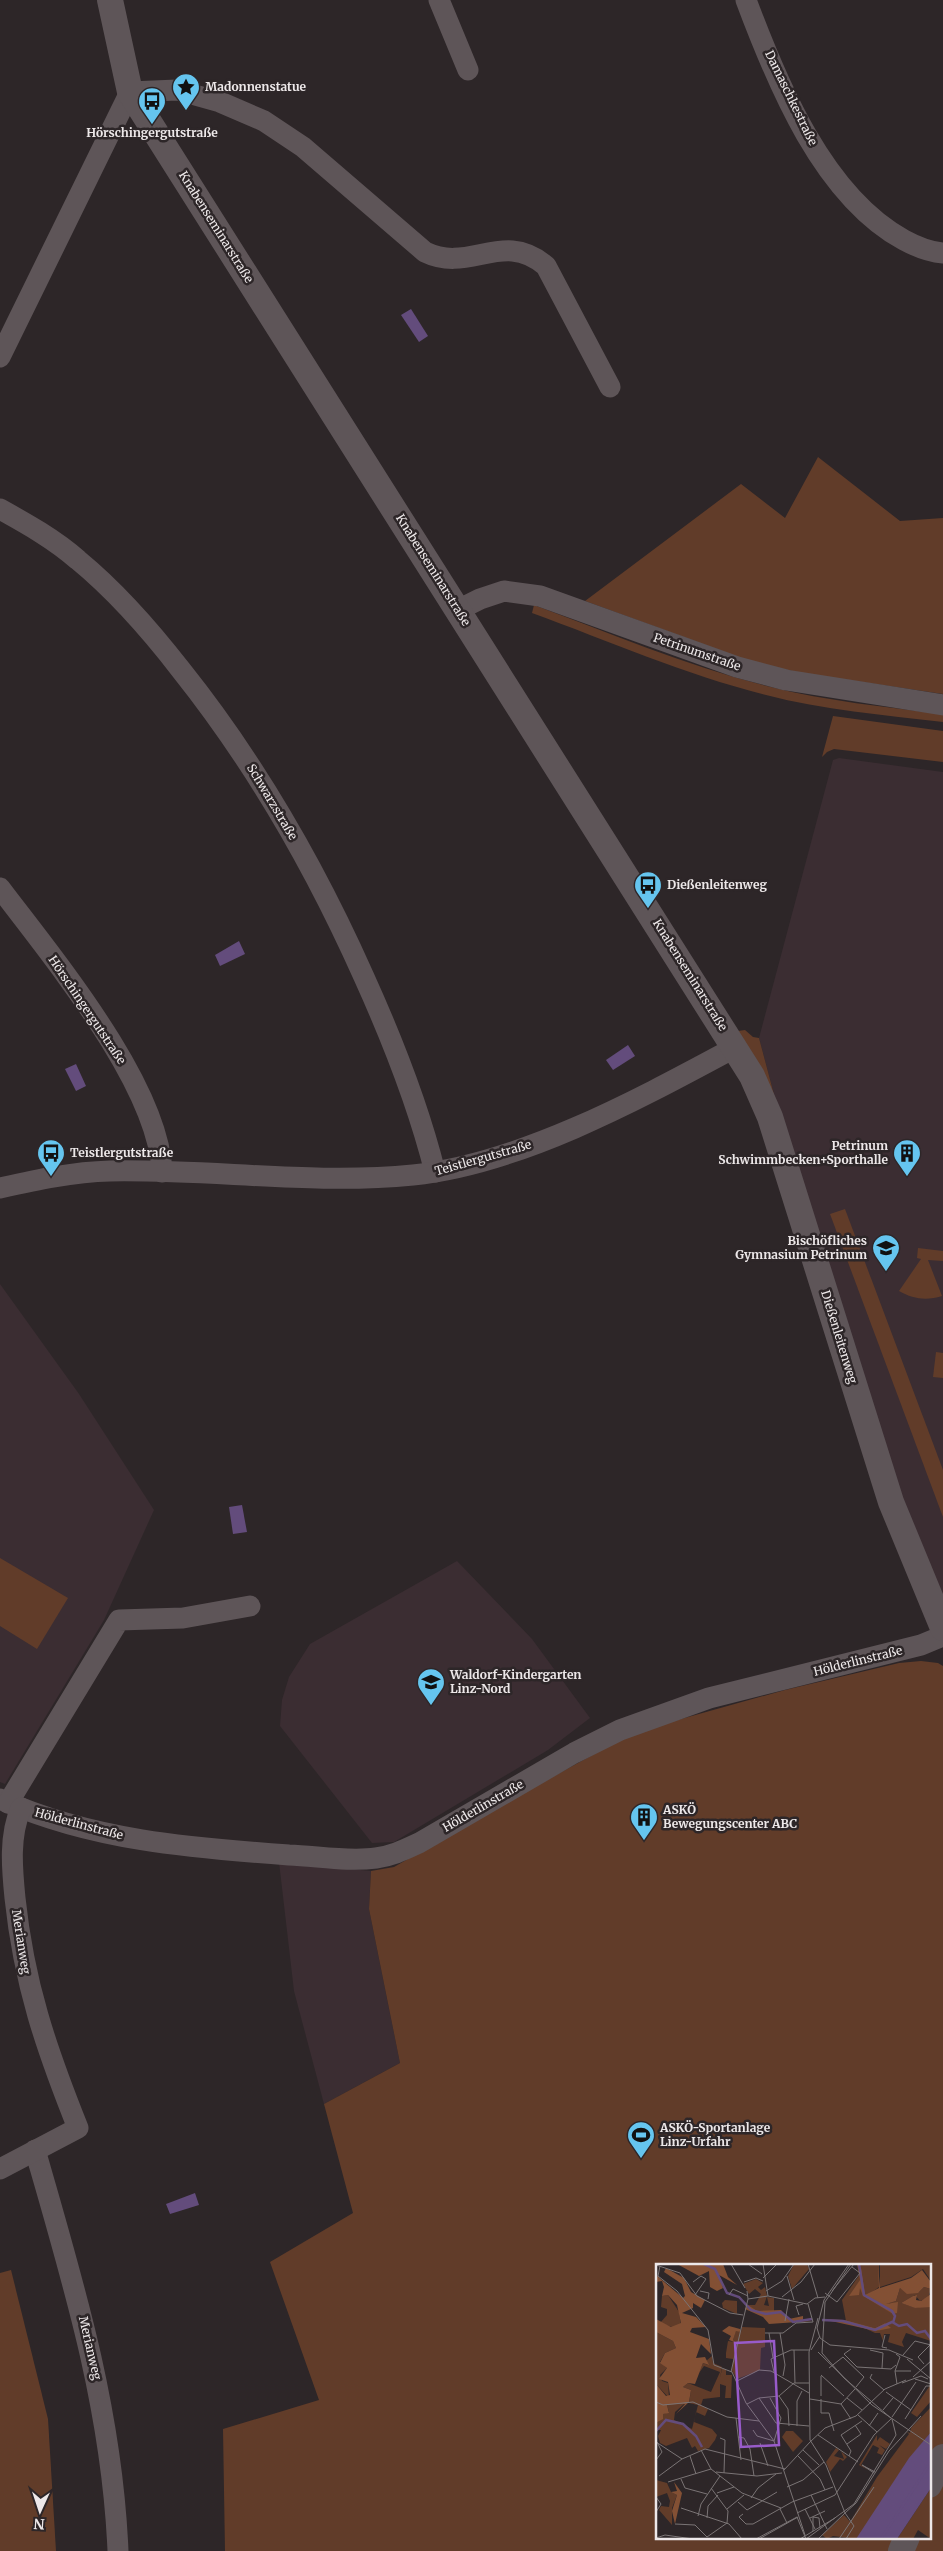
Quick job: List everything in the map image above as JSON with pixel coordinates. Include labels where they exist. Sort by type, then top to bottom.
[{"type":"street","name":"Knabenseminarstraße","points":[[110,0],[130,92],[736,1047]]},
{"type":"street","points":[[439,0],[468,70]]},
{"type":"street","name":"Damaschkestraße","points":[[746,0],[809,140],[840,185],[862,210],[888,231],[912,244],[943,253]]},
{"type":"street","points":[[0,357],[130,92],[177,90],[220,102],[264,121],[303,147],[425,252],[438,259],[452,260],[496,251],[516,250],[533,255],[546,266],[610,387]]},
{"type":"street","name":"Schwarzstraße","points":[[0,509],[37,529],[64,549],[119,597],[157,639],[200,693],[263,783],[340,924],[378,1008],[411,1087],[435,1172]]},
{"type":"street","name":"Petrinumstraße","points":[[458,610],[504,591],[540,596],[737,667],[786,680],[943,706]]},
{"type":"street","name":"Hörschingergutstraße","points":[[0,888],[77,991],[123,1061],[155,1130],[162,1154],[162,1172]]},
{"type":"street","name":"Teistlergutstraße","points":[[0,1188],[51,1177],[108,1171],[347,1178],[435,1172],[520,1149],[574,1128],[638,1099],[736,1047]]},
{"type":"street","name":"Dießenleitenweg","points":[[736,1047],[752,1076],[770,1118],[891,1502],[943,1628]]},
{"type":"street","points":[[10,1804],[119,1620],[183,1618],[250,1606]]},
{"type":"street","name":"Hölderlinstraße","points":[[10,1804],[98,1832],[142,1840],[247,1852],[356,1859],[375,1858],[395,1854],[418,1843],[574,1753],[637,1723],[709,1698],[920,1646],[943,1636]]},
{"type":"street","name":"Merianweg","points":[[10,1804],[13,1878],[25,1969],[36,2015],[78,2128],[36,2150],[81,2310],[96,2375],[113,2471],[118,2551]]},
{"type":"street","points":[[0,2169],[36,2150]]},
{"type":"street","points":[[930,2484],[943,2457]]},
{"type":"street","points":[[901,2551],[907,2538]]},
{"type":"shaded area","points":[[411,309],[428,336],[419,342],[401,315]]},
{"type":"shaded area","points":[[818,457],[900,521],[943,518],[943,694],[801,673],[752,662],[585,601],[741,484],[785,518]]},
{"type":"shaded area","points":[[534,605],[651,649],[741,679],[813,696],[943,714],[943,722],[809,705],[736,687],[677,668],[532,613]]},
{"type":"shaded area","points":[[833,716],[943,731],[943,762],[834,749],[822,757]]},
{"type":"shaded area","name":"Bischöfliches Gymnasium Petrinum","points":[[839,758],[943,772],[943,1604],[903,1504],[780,1117],[759,1038],[833,760]]},
{"type":"shaded area","points":[[239,941],[245,954],[220,966],[215,955]]},
{"type":"shaded area","points":[[745,1030],[753,1037],[759,1038],[780,1117],[738,1031]]},
{"type":"shaded area","points":[[628,1045],[635,1056],[613,1070],[606,1060]]},
{"type":"shaded area","points":[[76,1064],[86,1086],[76,1091],[65,1069]]},
{"type":"shaded area","points":[[845,1209],[943,1470],[943,1517],[830,1214]]},
{"type":"shaded area","points":[[918,1248],[943,1251],[943,1261],[928,1260],[942,1296],[920,1298],[909,1296],[899,1291],[921,1259],[917,1258]]},
{"type":"shaded area","points":[[0,1284],[79,1394],[154,1510],[104,1620],[5,1784],[0,1782]]},
{"type":"shaded area","points":[[936,1352],[943,1353],[943,1378],[933,1377]]},
{"type":"shaded area","points":[[242,1505],[247,1532],[233,1534],[229,1507]]},
{"type":"shaded area","points":[[0,1558],[68,1598],[37,1649],[0,1626]]},
{"type":"shaded area","name":"Waldorf-Kindergarten Linz-Nord","points":[[457,1561],[532,1639],[590,1718],[548,1750],[394,1842],[372,1843],[280,1726],[282,1700],[289,1677],[310,1644]]},
{"type":"shaded area","name":"ASKÖ-Sportanlage Linz-Urfahr","points":[[921,1661],[938,1663],[943,1666],[943,2551],[225,2551],[223,2429],[319,2400],[270,2262],[353,2213],[324,2104],[400,2063],[369,1909],[371,1871],[394,1867],[532,1788],[611,1745],[649,1728],[785,1690],[899,1663]]},
{"type":"shaded area","points":[[279,1862],[371,1871],[369,1909],[400,2063],[324,2104],[294,1991]]},
{"type":"shaded area","points":[[195,2193],[199,2205],[170,2214],[166,2204]]},
{"type":"shaded area","points":[[11,2270],[48,2419],[56,2551],[0,2551],[0,2273]]},
{"type":"place","name":"Madonnenstatue","points":[[186,111]]},
{"type":"place","name":"Hörschingergutstraße","points":[[152,125]]},
{"type":"place","name":"Dießenleitenweg","points":[[648,909]]},
{"type":"place","name":"Teistlergutstraße","points":[[51,1177]]},
{"type":"place","name":"Petrinum Schwimmbecken+Sporthalle","points":[[907,1177]]},
{"type":"place","name":"Bischöfliches Gymnasium Petrinum","points":[[886,1272]]},
{"type":"place","name":"Waldorf-Kindergarten Linz-Nord","points":[[431,1706]]},
{"type":"place","name":"ASKÖ Bewegungscenter ABC","points":[[644,1841]]},
{"type":"place","name":"ASKÖ-Sportanlage Linz-Urfahr","points":[[641,2159]]}]
